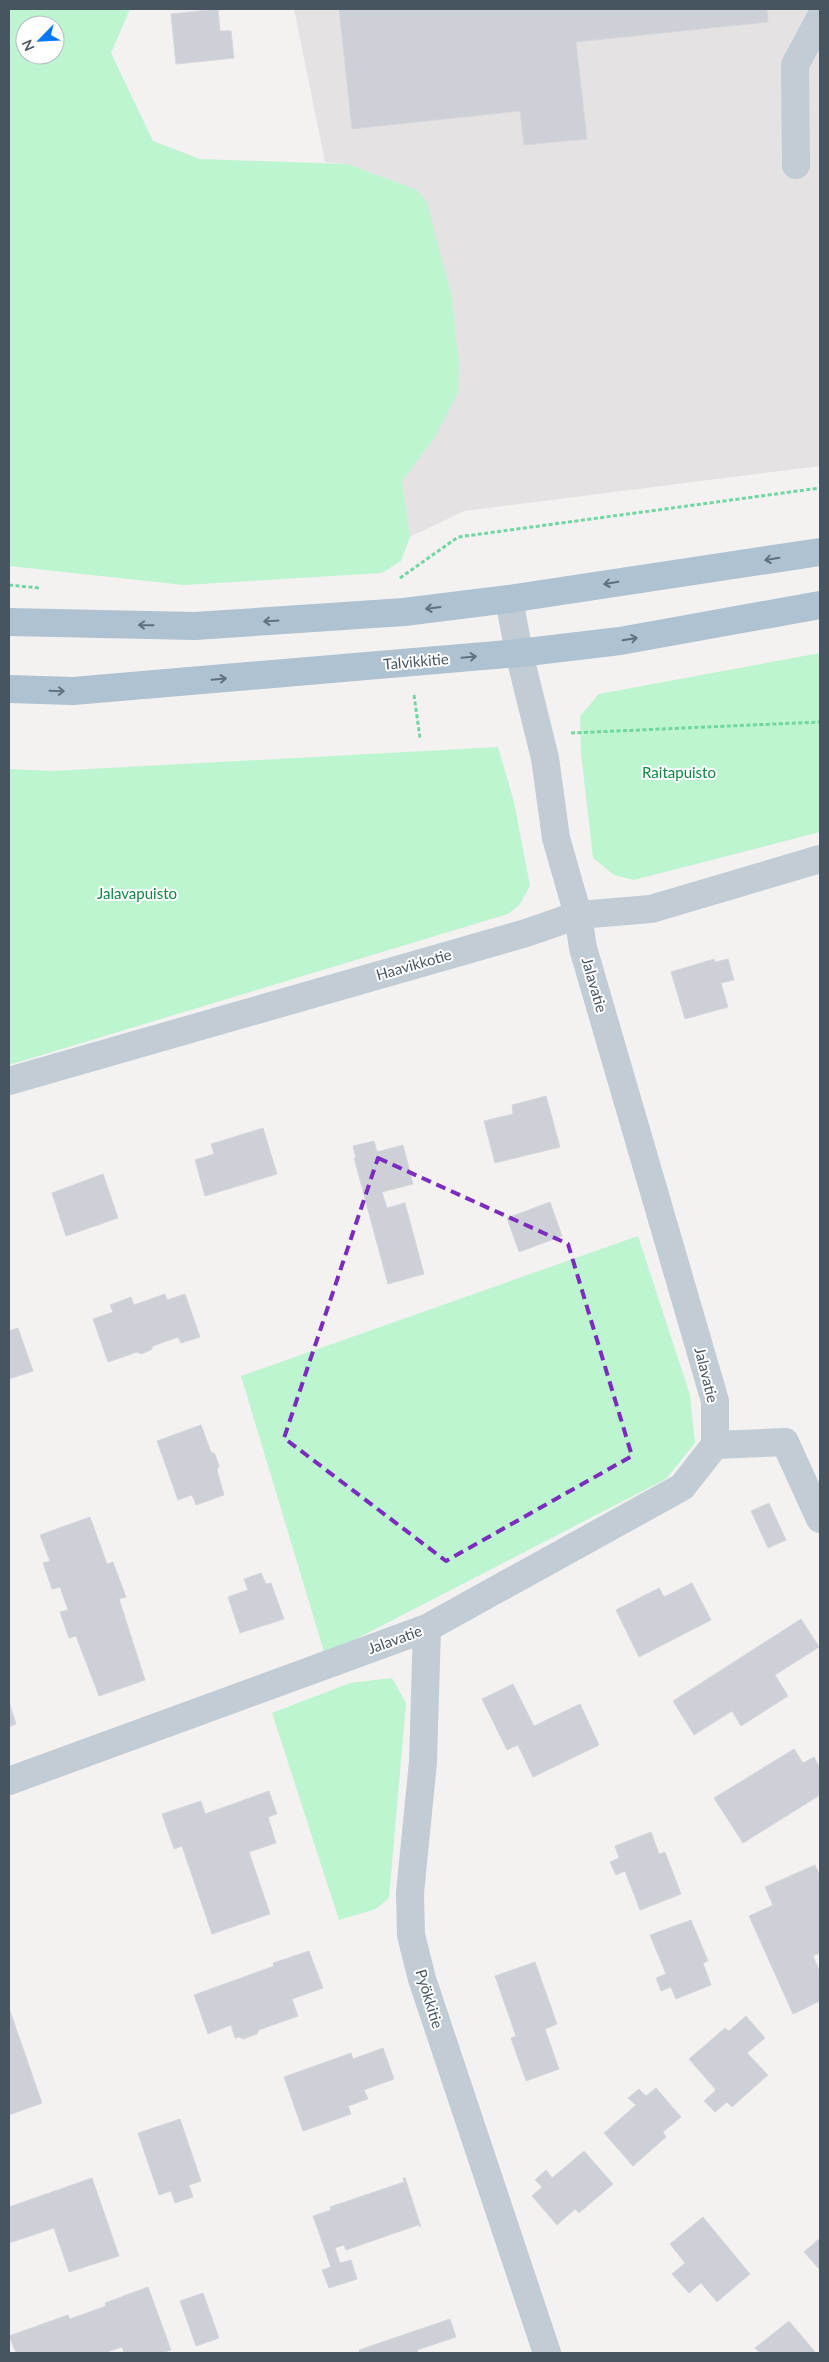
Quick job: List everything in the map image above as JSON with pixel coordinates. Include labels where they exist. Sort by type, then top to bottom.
[{"type":"main road","points":[[9,622],[195,626],[404,612],[509,599],[820,552]]},
{"type":"main road","name":"Talvikkitie","points":[[9,689],[73,691],[519,653],[620,640],[820,604]]},
{"type":"street","points":[[796,166],[795,65],[820,18]]},
{"type":"street","name":"Jalavatie","points":[[9,1782],[427,1628],[682,1487],[714,1444],[715,1401],[583,948],[578,915],[556,838],[545,758],[519,653],[509,599]]},
{"type":"street","name":"Haavikkotie","points":[[9,1081],[526,933],[578,915],[651,909],[820,859]]},
{"type":"street","points":[[714,1444],[785,1442],[820,1518]]},
{"type":"street","name":"Pyökkitie","points":[[427,1628],[423,1762],[410,1893],[411,1935],[422,1979],[547,2353]]},
{"type":"path","points":[[391,580],[400,578],[458,537],[820,488]]},
{"type":"path","points":[[9,585],[48,588]]},
{"type":"path","points":[[568,733],[820,722]]},
{"type":"highlighted area","points":[[378,1158],[568,1244],[632,1456],[446,1561],[284,1438]]},
{"type":"shaded area","points":[[294,9],[820,9],[820,466],[464,511],[410,537],[402,481],[433,440],[459,365],[452,297],[417,190],[348,164],[325,162]]},
{"type":"green space","points":[[9,9],[130,9],[111,53],[153,141],[200,159],[348,164],[417,190],[427,203],[452,297],[459,365],[458,393],[433,440],[402,481],[410,537],[401,561],[382,573],[184,585],[9,566]]},
{"type":"green space","name":"Raitapuisto","points":[[820,653],[820,832],[634,880],[614,875],[593,858],[581,753],[580,716],[599,694]]},
{"type":"green space","name":"Jalavapuisto","points":[[498,747],[514,802],[530,886],[520,904],[508,914],[9,1065],[9,769],[52,771]]},
{"type":"green space","points":[[638,1236],[690,1395],[695,1443],[666,1479],[325,1655],[241,1376]]},
{"type":"green space","points":[[392,1678],[406,1703],[389,1898],[376,1909],[339,1920],[272,1713],[350,1683]]},
{"type":"building","points":[[218,9],[220,31],[231,31],[234,58],[176,64],[171,14]]},
{"type":"building","points":[[339,9],[767,9],[768,22],[576,42],[587,139],[524,145],[520,111],[352,129]]},
{"type":"building","points":[[714,959],[715,962],[728,959],[734,980],[721,983],[728,1007],[685,1019],[671,972]]},
{"type":"building","points":[[546,1096],[560,1147],[495,1163],[484,1121],[513,1114],[512,1105]]},
{"type":"building","points":[[263,1128],[277,1174],[205,1196],[195,1160],[214,1154],[211,1144]]},
{"type":"building","points":[[374,1141],[377,1152],[403,1145],[413,1184],[382,1192],[387,1208],[405,1203],[424,1274],[388,1284],[354,1158],[356,1158],[353,1146]]},
{"type":"building","points":[[103,1174],[118,1218],[66,1236],[52,1193]]},
{"type":"building","points":[[550,1202],[562,1236],[519,1252],[507,1218]]},
{"type":"building","points":[[165,1294],[167,1300],[185,1294],[200,1337],[181,1343],[178,1337],[153,1346],[151,1350],[141,1354],[137,1352],[108,1362],[93,1319],[113,1312],[110,1305],[131,1297],[134,1305]]},
{"type":"building","points":[[18,1328],[33,1371],[9,1379],[9,1331]]},
{"type":"building","points":[[201,1425],[211,1452],[215,1454],[219,1466],[217,1470],[224,1495],[196,1505],[192,1495],[178,1500],[157,1441]]},
{"type":"building","points":[[769,1503],[786,1540],[768,1548],[751,1511]]},
{"type":"building","points":[[90,1517],[107,1564],[113,1562],[126,1597],[119,1599],[145,1680],[99,1696],[76,1636],[69,1638],[60,1612],[68,1610],[60,1587],[52,1589],[43,1563],[50,1561],[40,1535]]},
{"type":"building","points":[[261,1573],[266,1584],[271,1583],[284,1619],[240,1633],[228,1597],[248,1590],[244,1579]]},
{"type":"building","points":[[692,1583],[711,1620],[639,1657],[616,1610],[659,1588],[664,1597]]},
{"type":"building","points":[[801,1619],[819,1647],[775,1675],[788,1696],[741,1726],[732,1711],[694,1735],[673,1701]]},
{"type":"building","points":[[513,1684],[534,1726],[580,1704],[599,1745],[533,1777],[518,1745],[507,1750],[482,1699]]},
{"type":"building","points":[[9,1702],[16,1724],[9,1727]]},
{"type":"building","points":[[794,1749],[803,1763],[814,1757],[820,1768],[820,1795],[743,1843],[714,1798]]},
{"type":"building","points":[[269,1791],[277,1814],[268,1817],[276,1843],[249,1852],[270,1914],[212,1934],[182,1846],[174,1849],[162,1814],[201,1801],[205,1814]]},
{"type":"building","points":[[651,1832],[659,1854],[665,1852],[681,1894],[640,1910],[625,1871],[616,1875],[610,1862],[619,1858],[615,1846]]},
{"type":"building","points":[[815,1865],[820,1876],[820,1953],[813,1956],[820,1972],[820,2001],[793,2014],[749,1916],[773,1905],[765,1887]]},
{"type":"building","points":[[691,1920],[708,1961],[703,1963],[711,1985],[676,1999],[671,1987],[661,1991],[656,1978],[666,1974],[650,1935]]},
{"type":"building","points":[[309,1951],[323,1988],[292,1999],[298,2016],[259,2030],[257,2034],[243,2039],[235,2038],[231,2025],[208,2034],[194,1995],[274,1966],[273,1963]]},
{"type":"building","points":[[535,1962],[557,2024],[545,2029],[559,2069],[526,2081],[511,2038],[516,2036],[495,1976]]},
{"type":"building","points":[[9,2008],[42,2103],[9,2115]]},
{"type":"building","points":[[746,2016],[765,2038],[747,2053],[768,2075],[732,2107],[727,2102],[715,2112],[704,2101],[716,2090],[689,2059],[725,2028],[729,2031]]},
{"type":"building","points":[[383,2048],[394,2079],[364,2090],[368,2099],[348,2106],[351,2114],[303,2131],[284,2077],[351,2053],[353,2059]]},
{"type":"building","points":[[656,2088],[681,2117],[663,2132],[666,2137],[633,2166],[604,2133],[636,2105],[628,2098],[639,2089],[646,2096]]},
{"type":"building","points":[[180,2119],[201,2181],[189,2185],[193,2197],[175,2203],[171,2191],[159,2195],[138,2133]]},
{"type":"building","points":[[584,2151],[613,2184],[579,2213],[575,2209],[557,2225],[532,2196],[542,2187],[535,2180],[546,2170],[552,2178]]},
{"type":"building","points":[[92,2178],[119,2256],[69,2272],[54,2228],[9,2243],[9,2207]]},
{"type":"building","points":[[403,2178],[405,2178],[421,2227],[418,2225],[346,2250],[344,2245],[335,2248],[340,2263],[351,2260],[357,2279],[329,2288],[322,2270],[331,2267],[313,2216],[331,2210],[330,2207],[404,2182]]},
{"type":"building","points":[[703,2217],[750,2274],[717,2302],[701,2283],[689,2293],[672,2274],[685,2263],[670,2244]]},
{"type":"building","points":[[820,2238],[820,2270],[804,2252]]},
{"type":"building","points":[[148,2287],[171,2350],[161,2353],[124,2353],[122,2347],[104,2353],[16,2353],[9,2336],[68,2315],[70,2319],[106,2306],[105,2303]]},
{"type":"building","points":[[203,2293],[219,2338],[196,2346],[180,2301]]},
{"type":"building","points":[[450,2319],[456,2337],[417,2350],[418,2353],[360,2353],[359,2350]]},
{"type":"building","points":[[789,2321],[816,2353],[760,2353],[755,2348]]}]
